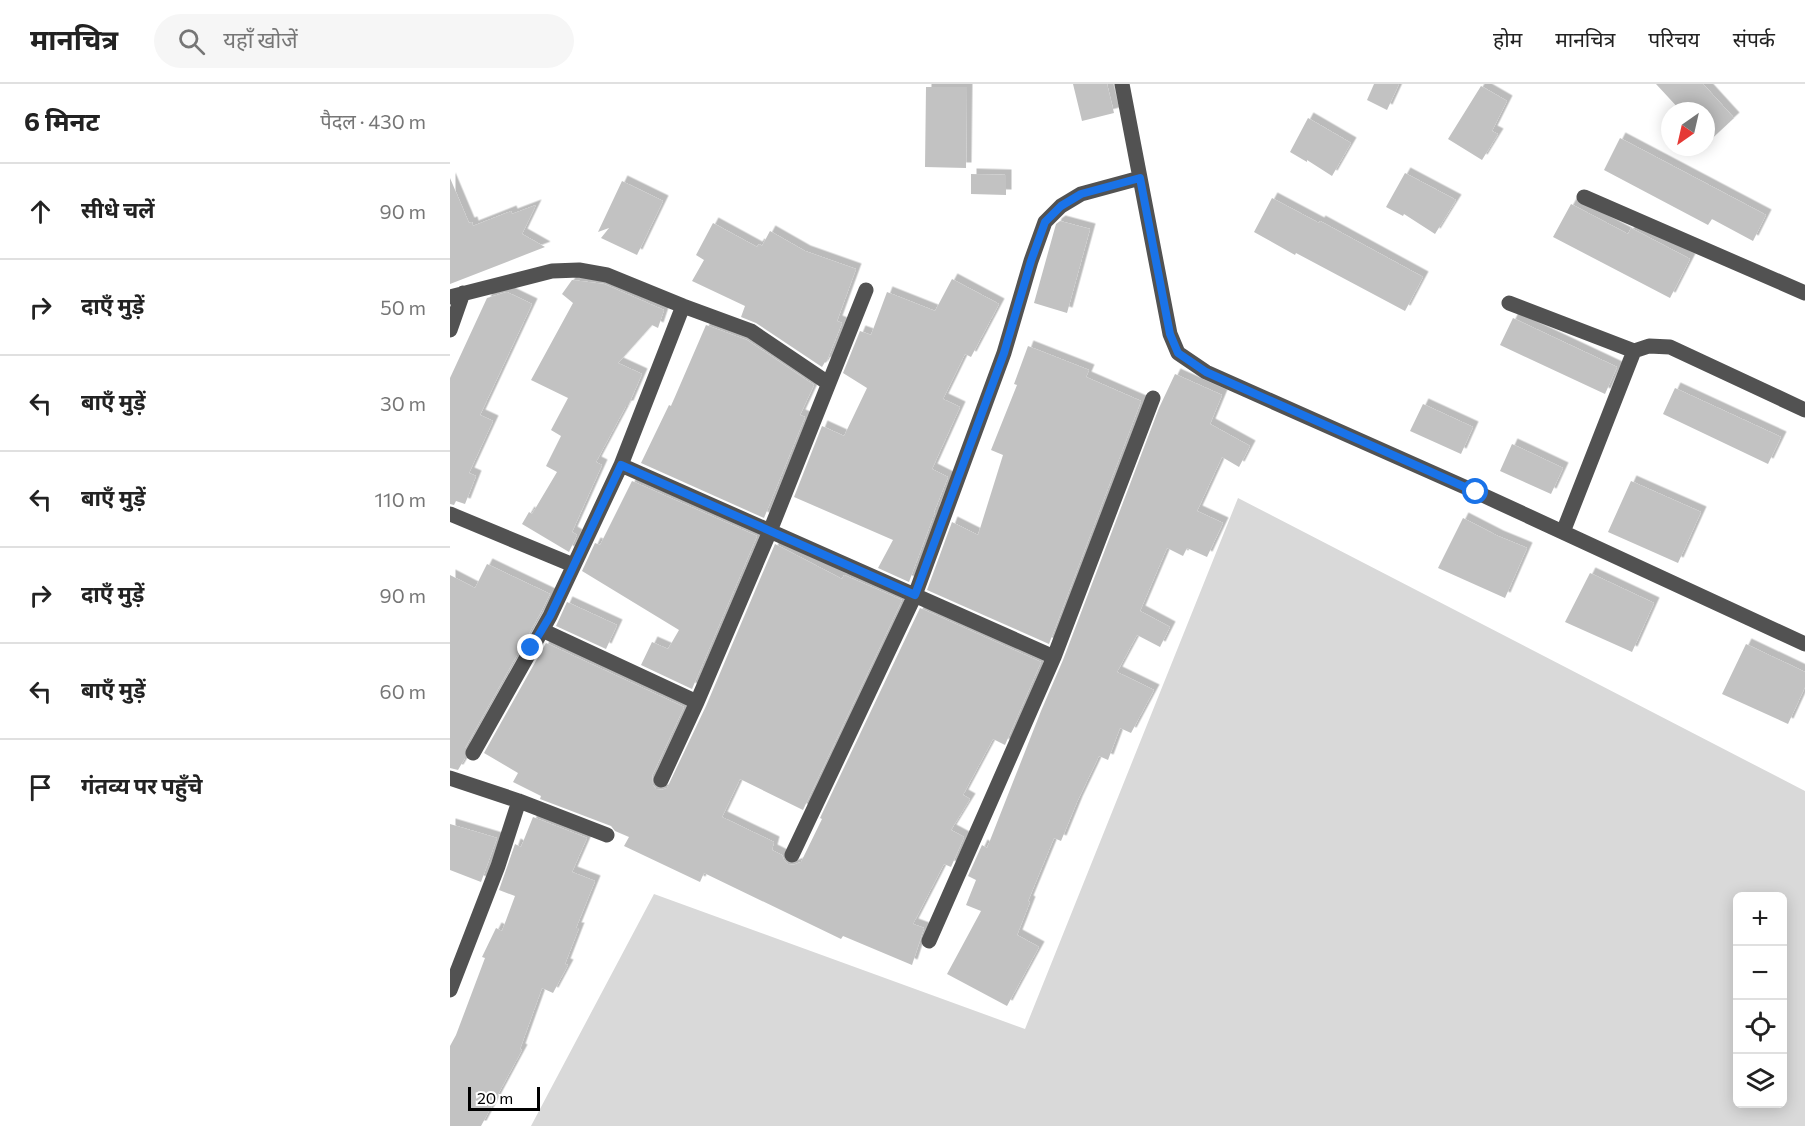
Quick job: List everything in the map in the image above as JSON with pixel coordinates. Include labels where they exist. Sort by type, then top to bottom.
[{"type":"street","points":[[1122,84],[1170,334],[1178,353],[1206,372],[1476,492],[1805,644]]},
{"type":"street","points":[[792,855],[915,595],[1004,353],[1045,222],[1061,206],[1081,194],[1140,178]]},
{"type":"street","points":[[1584,197],[1805,293]]},
{"type":"street","points":[[450,330],[456,295],[552,272],[579,270],[607,275],[751,331],[828,383]]},
{"type":"street","points":[[661,780],[770,531],[866,290]]},
{"type":"street","points":[[1509,303],[1634,351],[1649,346],[1670,348],[1805,410]]},
{"type":"street","points":[[473,753],[550,616],[621,465],[683,306]]},
{"type":"street","points":[[1563,532],[1634,351]]},
{"type":"street","points":[[929,941],[1054,657],[1152,398]]},
{"type":"street","points":[[621,465],[1054,657]]},
{"type":"street","points":[[450,514],[573,565]]},
{"type":"street","points":[[542,630],[697,702]]},
{"type":"street","points":[[450,778],[519,801],[607,835]]},
{"type":"street","points":[[450,990],[498,866],[519,801]]},
{"type":"shaded area","points":[[1238,498],[1805,791],[1805,1126],[531,1126],[654,894],[1025,1029]]},
{"type":"building","points":[[1073,84],[1107,84],[1114,113],[1082,121]]},
{"type":"building","points":[[1374,84],[1399,84],[1387,110],[1367,100]]},
{"type":"building","points":[[1656,84],[1703,84],[1734,118],[1715,136],[1715,102],[1673,102]]},
{"type":"building","points":[[1481,86],[1507,101],[1492,131],[1498,134],[1482,160],[1448,139]]},
{"type":"building","points":[[926,87],[967,87],[966,168],[925,167]]},
{"type":"building","points":[[1308,118],[1351,143],[1332,176],[1290,152]]},
{"type":"building","points":[[1620,138],[1766,215],[1753,241],[1712,219],[1708,225],[1604,170]]},
{"type":"building","points":[[1405,173],[1456,200],[1435,234],[1404,214],[1403,216],[1386,207]]},
{"type":"building","points":[[971,174],[1006,175],[1006,195],[971,194]]},
{"type":"building","points":[[450,178],[469,223],[472,222],[473,226],[511,211],[512,214],[536,205],[522,234],[545,247],[450,284]]},
{"type":"building","points":[[622,181],[663,201],[637,255],[601,238],[609,228],[598,232]]},
{"type":"building","points":[[1272,198],[1319,223],[1320,221],[1423,277],[1405,311],[1254,232]]},
{"type":"building","points":[[1571,204],[1628,234],[1631,228],[1690,259],[1670,298],[1553,237]]},
{"type":"building","points":[[1060,221],[1090,229],[1067,313],[1034,303],[1056,224]]},
{"type":"building","points":[[713,223],[757,247],[759,244],[762,246],[770,231],[805,251],[856,269],[837,321],[842,323],[826,363],[822,367],[756,323],[741,317],[745,306],[692,281],[704,260],[696,255]]},
{"type":"building","points":[[952,279],[999,304],[971,357],[965,354],[943,399],[960,407],[932,469],[948,477],[909,582],[878,568],[893,540],[794,497],[822,426],[844,436],[867,388],[843,373],[860,331],[871,335],[887,292],[935,311]]},
{"type":"building","points":[[572,280],[604,284],[664,310],[658,328],[652,325],[618,363],[642,374],[628,406],[596,462],[602,465],[572,532],[577,535],[569,552],[522,524],[529,512],[532,514],[557,472],[546,466],[561,436],[551,430],[568,398],[531,380],[573,303],[562,294]]},
{"type":"building","points":[[507,292],[532,304],[480,415],[493,421],[469,473],[476,476],[465,504],[456,501],[454,505],[450,504],[450,378],[487,298]]},
{"type":"building","points":[[1513,318],[1617,367],[1605,394],[1500,345]]},
{"type":"building","points":[[706,325],[747,340],[814,385],[800,415],[805,417],[764,518],[641,463],[669,405],[671,406]]},
{"type":"building","points":[[1028,346],[1089,370],[1086,377],[1141,401],[1049,644],[927,590],[952,522],[978,535],[1003,455],[991,450],[1017,385],[1014,384]]},
{"type":"building","points":[[1175,374],[1222,395],[1210,424],[1250,446],[1239,467],[1222,457],[1197,511],[1223,523],[1207,557],[1187,548],[1183,556],[1167,548],[1140,611],[1170,627],[1160,647],[1137,635],[1117,672],[1154,690],[1131,733],[1120,728],[1108,760],[1099,756],[1061,841],[1054,838],[1028,901],[1030,902],[1017,935],[1039,947],[1007,1006],[947,974],[981,911],[966,905],[976,880],[968,876],[982,845],[987,848],[1063,660],[1159,408]]},
{"type":"building","points":[[1675,388],[1781,437],[1768,464],[1663,414]]},
{"type":"building","points":[[1423,404],[1473,427],[1461,454],[1410,431]]},
{"type":"building","points":[[1512,444],[1563,468],[1551,494],[1500,471]]},
{"type":"building","points":[[632,481],[757,536],[692,689],[641,665],[652,642],[668,649],[679,630],[582,571],[595,543],[600,545]]},
{"type":"building","points":[[1631,481],[1701,512],[1678,563],[1608,532]]},
{"type":"building","points":[[1463,518],[1527,548],[1505,598],[1438,568]]},
{"type":"building","points":[[775,544],[842,579],[844,575],[902,600],[803,810],[740,779],[722,817],[774,842],[772,850],[782,855],[788,864],[801,862],[920,608],[1041,662],[1005,745],[993,739],[963,795],[970,799],[951,830],[964,837],[951,867],[944,864],[913,924],[924,928],[912,965],[843,936],[841,939],[704,873],[700,882],[624,846],[629,837],[615,831],[611,826],[540,799],[541,796],[513,782],[518,773],[484,753],[546,643],[684,707],[652,776],[656,789],[667,788],[706,706]]},
{"type":"building","points":[[487,564],[550,594],[465,748],[465,758],[458,770],[450,768],[450,575],[475,588]]},
{"type":"building","points":[[1590,573],[1654,603],[1632,652],[1565,622]]},
{"type":"building","points":[[567,602],[617,625],[606,649],[556,626]]},
{"type":"building","points":[[1746,644],[1805,672],[1805,687],[1788,724],[1722,694]]},
{"type":"building","points":[[533,817],[587,838],[572,872],[595,881],[576,928],[579,928],[565,964],[568,965],[553,993],[542,988],[520,1049],[522,1050],[481,1126],[450,1126],[450,1046],[485,958],[482,957],[496,928],[502,931],[515,896],[499,890],[515,844],[521,847]]},
{"type":"building","points":[[450,824],[497,838],[481,882],[450,870]]},
{"type":"route","points":[[531,648],[550,616],[621,465],[915,595],[1004,353],[1045,222],[1061,206],[1081,194],[1140,178],[1170,334],[1178,353],[1206,372],[1476,492]]}]
